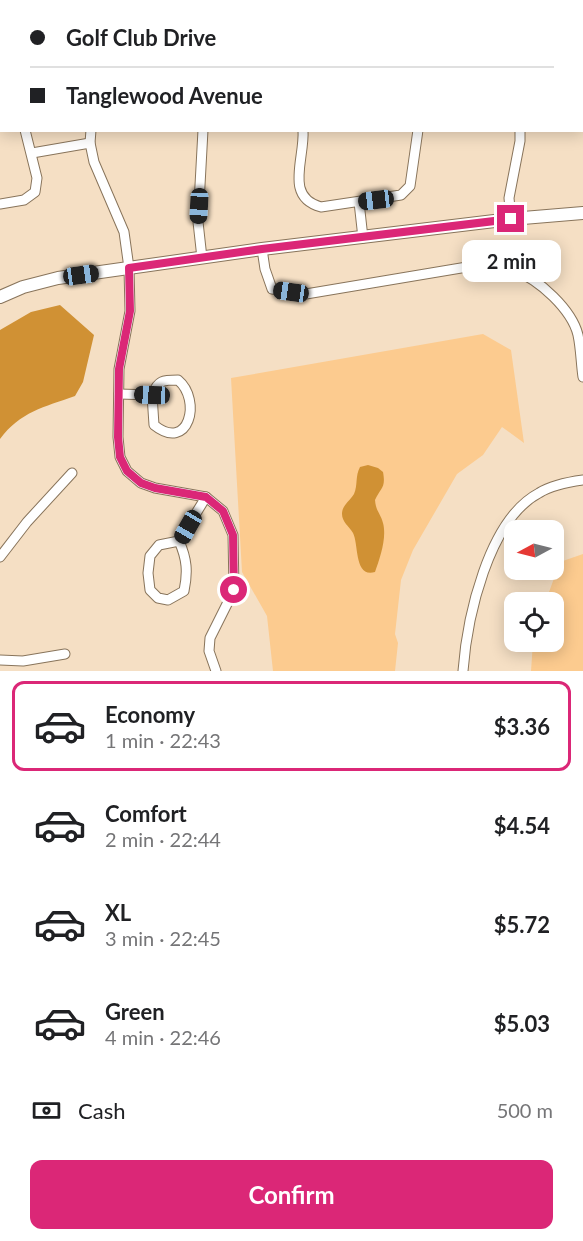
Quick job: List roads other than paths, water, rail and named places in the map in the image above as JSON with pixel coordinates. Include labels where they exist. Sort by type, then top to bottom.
[{"type":"street","points":[[0,204],[24,200],[35,192],[37,178],[26,132]]},
{"type":"street","points":[[91,132],[90,143],[94,162],[124,232],[129,268],[130,311],[122,348],[119,394],[120,457],[127,471],[141,483],[206,497],[223,511],[233,535],[234,590],[210,638],[209,651],[216,671]]},
{"type":"street","points":[[202,258],[198,222],[203,132]]},
{"type":"street","points":[[303,132],[304,145],[298,180],[301,194],[309,204],[321,207],[401,195],[410,186],[418,132]]},
{"type":"street","points":[[511,219],[509,198],[520,132]]},
{"type":"street","points":[[32,153],[90,143]]},
{"type":"street","points":[[359,202],[363,238]]},
{"type":"street","points":[[0,297],[23,287],[58,278],[262,249],[511,219],[583,213]]},
{"type":"street","points":[[262,249],[265,269],[272,289],[306,294],[473,266],[492,266],[516,271],[538,284],[558,301],[578,334],[583,377]]},
{"type":"street","points":[[164,380],[178,380],[185,386],[189,397],[190,416],[187,425],[182,430],[173,433],[163,432],[154,425],[152,395],[156,386],[164,380]]},
{"type":"street","points":[[119,394],[152,395]]},
{"type":"street","points":[[0,557],[27,522],[72,473]]},
{"type":"street","points":[[463,671],[464,651],[478,591],[496,541],[508,519],[537,494],[554,486],[583,480]]},
{"type":"street","points":[[180,542],[206,497]]},
{"type":"street","points":[[180,542],[186,557],[188,574],[184,591],[168,600],[158,598],[150,590],[148,573],[150,556],[159,545],[180,542]]},
{"type":"street","points":[[0,660],[23,661],[65,654]]}]
